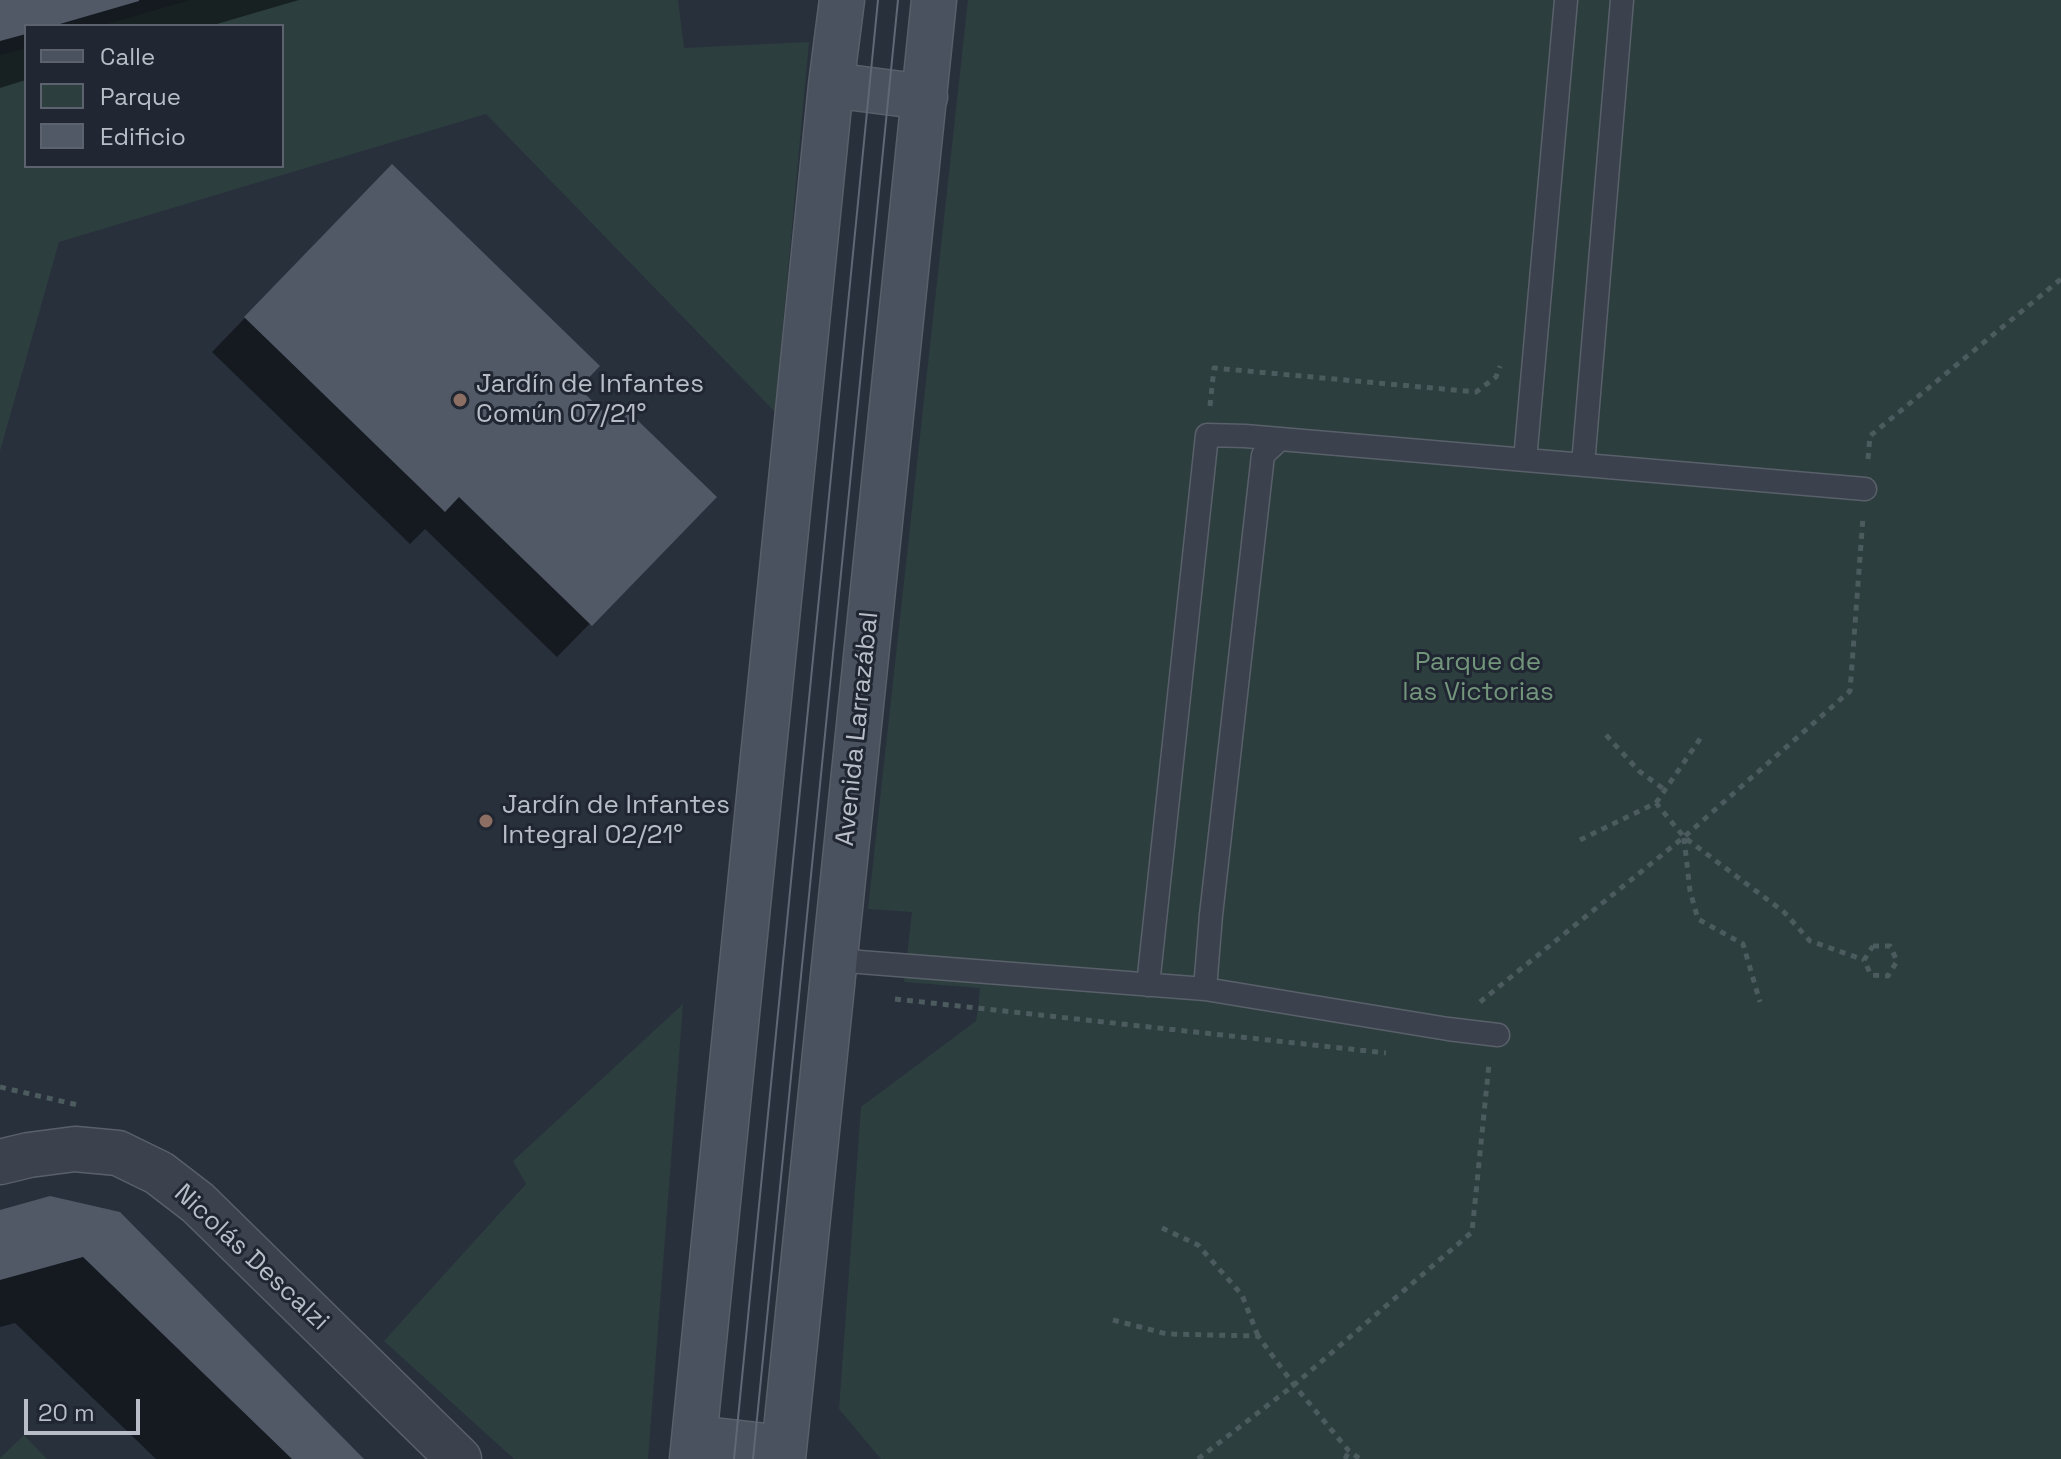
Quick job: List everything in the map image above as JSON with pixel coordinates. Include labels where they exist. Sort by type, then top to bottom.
[{"type":"main road","points":[[784,1454],[694,1448],[842,0]]},
{"type":"main road","name":"Avenida Larrazábal","points":[[784,1454],[934,0]]},
{"type":"main road","points":[[831,85],[925,97]]},
{"type":"street","name":"Nicolás Descalzi","points":[[0,1162],[75,1149],[118,1153],[159,1173],[198,1203],[459,1459]]},
{"type":"lane","points":[[1525,460],[1566,0]]},
{"type":"lane","points":[[1583,465],[1622,0]]},
{"type":"lane","points":[[1148,985],[1207,435],[1865,489]]},
{"type":"lane","points":[[1205,989],[1263,455],[1280,439]]},
{"type":"lane","points":[[834,960],[1205,989],[1498,1035]]},
{"type":"path","points":[[1448,1029],[1684,837],[1850,691],[1870,436],[2061,279]]},
{"type":"path","points":[[1207,435],[1214,368],[1476,392],[1496,377],[1505,356]]},
{"type":"path","points":[[1606,735],[1639,771],[1665,790]]},
{"type":"path","points":[[1580,840],[1656,803],[1702,736]]},
{"type":"path","points":[[1656,803],[1684,837],[1784,912],[1810,941],[1864,960],[1871,975],[1888,976],[1897,961],[1890,946],[1873,946],[1864,960]]},
{"type":"path","points":[[1684,837],[1690,891],[1698,919],[1743,944],[1760,1002]]},
{"type":"path","points":[[893,999],[1396,1054]]},
{"type":"path","points":[[1198,1459],[1294,1385],[1472,1232],[1489,1064],[1498,1066],[1498,1035]]},
{"type":"path","points":[[1162,1228],[1198,1245],[1242,1295],[1258,1336],[1294,1385],[1349,1451],[1360,1459]]},
{"type":"path","points":[[1113,1320],[1167,1334],[1258,1336]]},
{"type":"path","points":[[1345,1459],[1349,1451]]},
{"type":"green space","points":[[190,0],[678,0],[684,48],[809,42],[775,412],[486,114],[59,242],[0,451],[0,55],[24,49],[24,168],[284,168],[284,24],[107,24]]},
{"type":"green space","name":"Parque de las Victorias","points":[[968,0],[2061,0],[2061,1459],[881,1459],[839,1409],[861,1107],[976,1021],[980,988],[904,982],[912,912],[868,909]]},
{"type":"green space","points":[[683,1004],[648,1459],[514,1459],[384,1341],[526,1184],[513,1161]]},
{"type":"green space","points":[[24,1435],[47,1459],[0,1459],[0,1458]]},
{"type":"building","points":[[0,0],[139,0],[60,24],[24,24],[24,35],[0,41]]},
{"type":"building","name":"Jardín de Infantes Común 07/21°","points":[[392,164],[600,366],[579,388],[617,425],[629,412],[717,497],[592,626],[459,497],[445,512],[244,317]]},
{"type":"building","points":[[50,1196],[120,1212],[364,1459],[292,1459],[83,1257],[0,1280],[0,1210]]},
{"type":"tram line","points":[[734,1459],[878,0]]},
{"type":"tram line","points":[[753,1459],[898,0]]},
{"type":"place","name":"Jardín de Infantes Común 07/21°","points":[[460,400]]},
{"type":"place","name":"Jardín de Infantes Integral 02/21°","points":[[486,821]]}]
